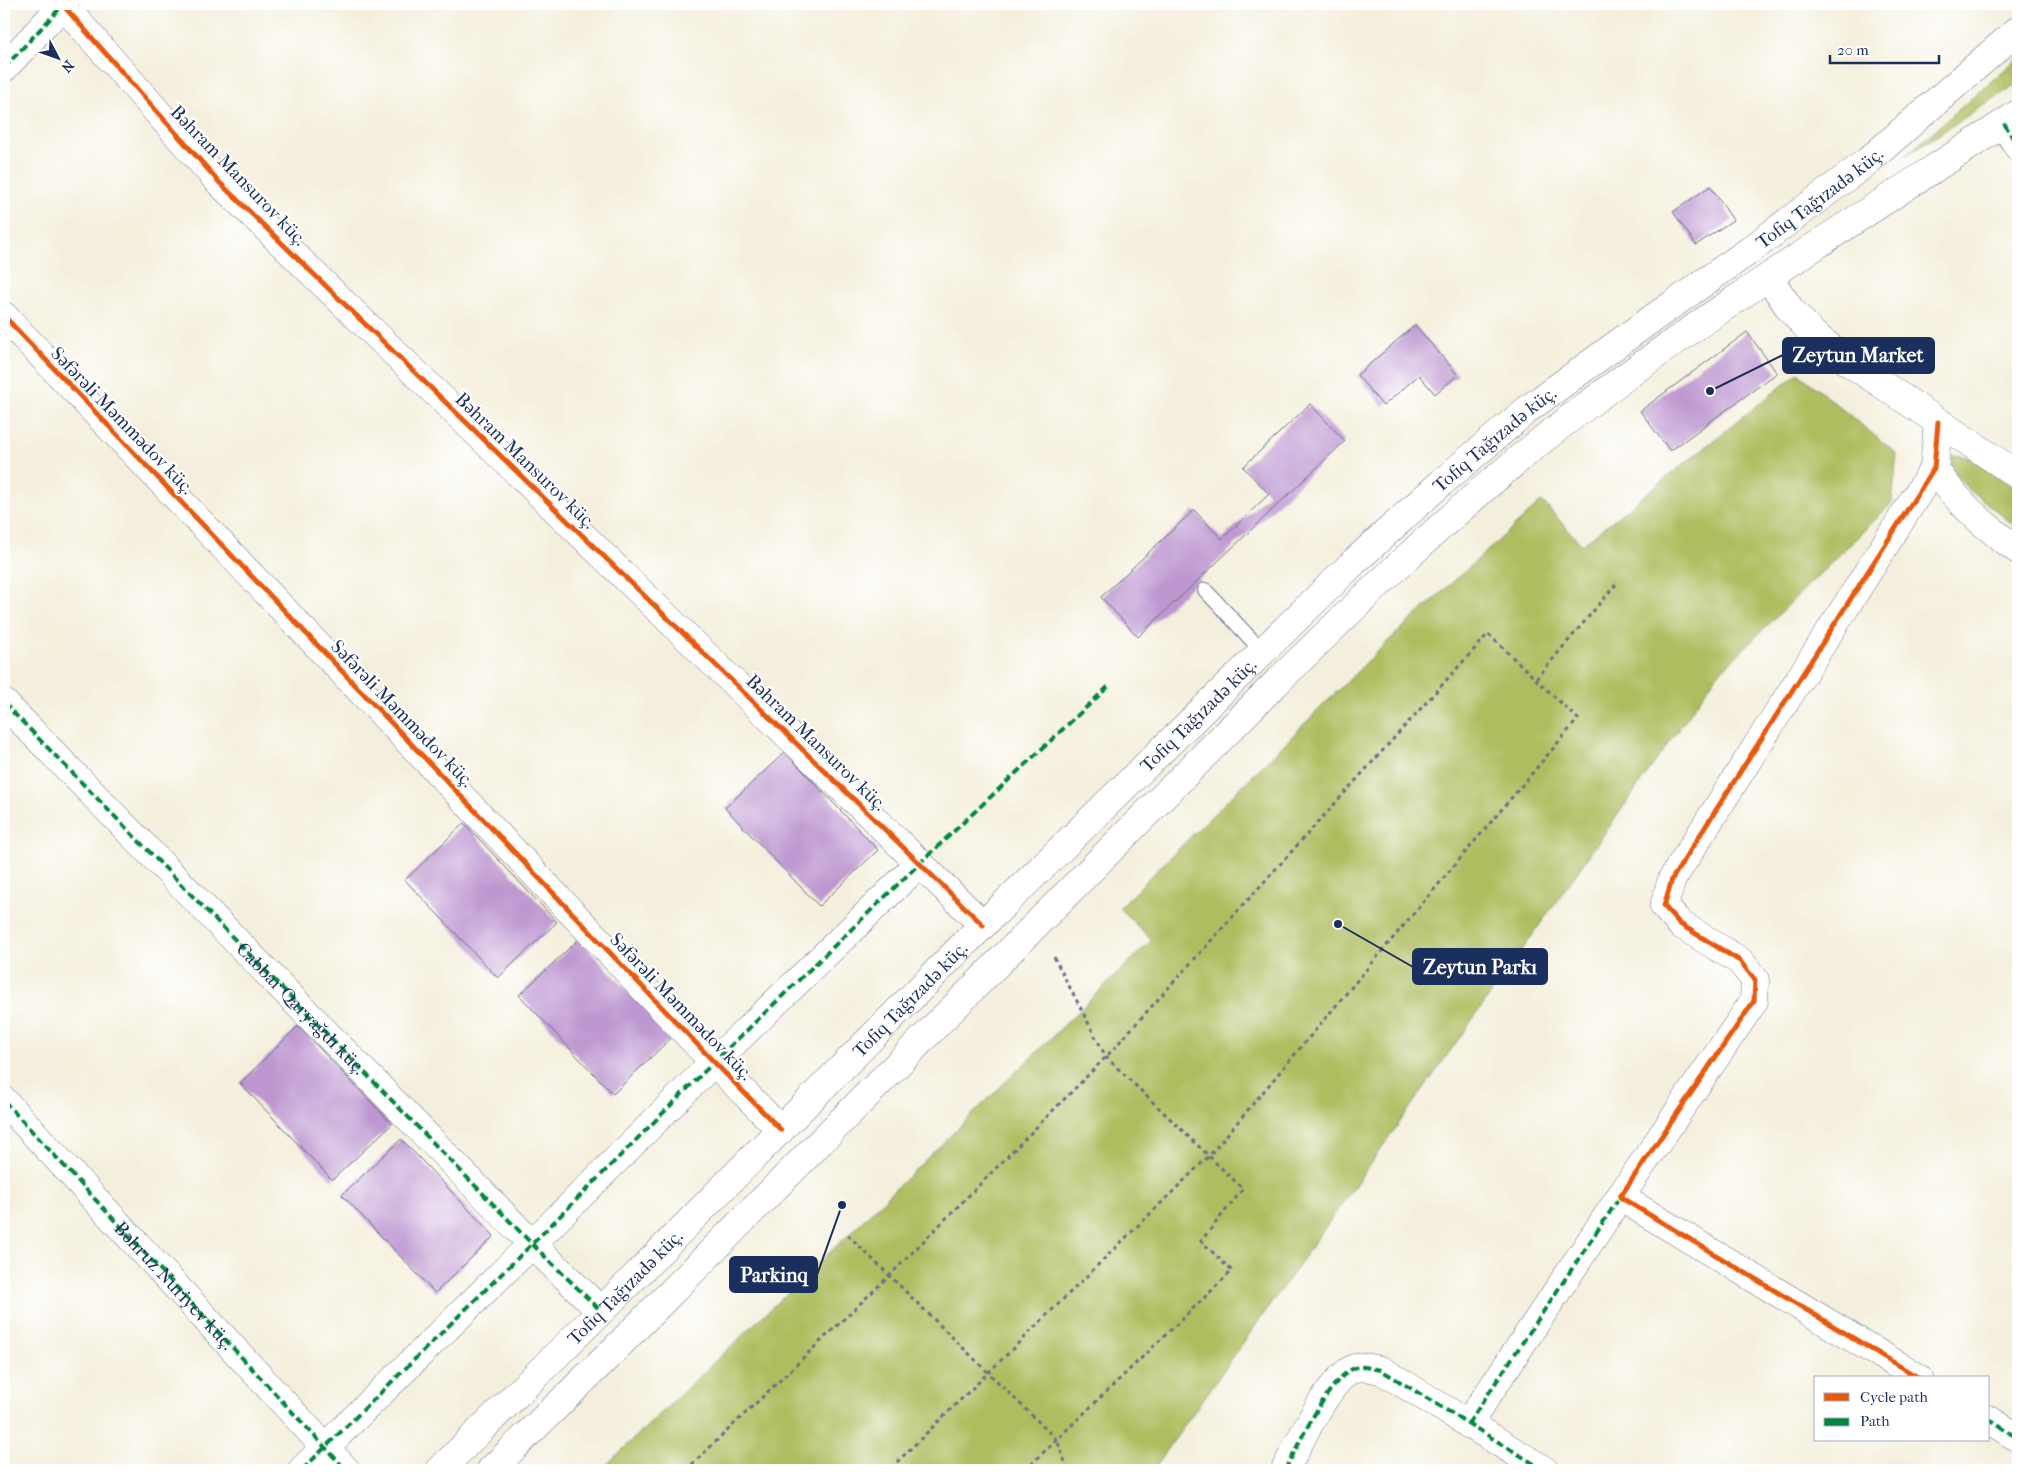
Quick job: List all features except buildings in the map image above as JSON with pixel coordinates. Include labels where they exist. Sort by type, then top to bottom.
[{"type":"street","points":[[4,68],[62,4]]},
{"type":"street","name":"Bəhram Mansurov küç.","points":[[62,4],[220,183],[983,925]]},
{"type":"street","name":"Tofiq Tağızadə küç.","points":[[440,1470],[601,1311],[983,925],[1354,562],[1441,483],[1528,410],[1646,323],[1749,251],[1868,161],[2018,30]]},
{"type":"street","points":[[2011,119],[2018,147]]},
{"type":"street","name":"Tofiq Tağızadə küç.","points":[[491,1470],[607,1357],[1268,690],[1464,505],[1547,436],[1664,350],[1769,278],[2011,119]]},
{"type":"street","points":[[1769,278],[1790,309],[1814,334],[1850,363],[2018,474]]},
{"type":"street","name":"Səfərəli Məmmədov küç.","points":[[4,316],[714,1062],[781,1130]]},
{"type":"street","points":[[1468,1424],[1754,1001],[1754,980],[1740,961],[1680,924],[1664,906],[1672,879],[1934,468],[1938,422]]},
{"type":"street","points":[[1934,468],[1949,490],[1977,517],[2018,550]]},
{"type":"street","name":"Cabbar Qaryağdı küç.","points":[[4,703],[532,1244],[601,1311]]},
{"type":"street","points":[[302,1470],[714,1062],[920,863]]},
{"type":"street","name":"Bəhruz Nuriyev küç.","points":[[4,1101],[346,1470]]},
{"type":"street","points":[[1620,1197],[1916,1376]]},
{"type":"street","points":[[1285,1470],[1326,1395],[1343,1374],[1358,1367],[1381,1370],[1544,1470]]},
{"type":"street","points":[[1990,1420],[2018,1438]]},
{"type":"lane","points":[[1205,590],[1263,652]]},
{"type":"path","points":[[1536,679],[1616,583]]},
{"type":"path","points":[[686,1470],[889,1276],[1106,1057],[1488,634],[1578,719],[1209,1156],[990,1373],[889,1470]]},
{"type":"path","points":[[1025,1470],[1232,1271],[1201,1242],[1243,1189],[1106,1057],[1038,924]]},
{"type":"path","points":[[848,1235],[1057,1440],[1068,1470]]},
{"type":"green space","points":[[2018,58],[2018,83],[1905,156]]},
{"type":"green space","points":[[1798,373],[1897,454],[1892,503],[1717,675],[1153,1470],[601,1470],[848,1235],[1152,940],[1119,908],[1386,643],[1542,501],[1582,545]]},
{"type":"green space","points":[[1953,455],[1968,457],[2018,490],[2018,528],[1966,487],[1951,468]]},
{"type":"marked path","points":[[4,68],[63,5]]},
{"type":"marked path","points":[[2004,123],[2018,147]]},
{"type":"marked path","points":[[302,1470],[714,1062],[920,863],[1110,685]]},
{"type":"marked path","points":[[4,703],[532,1244],[601,1311]]},
{"type":"marked path","points":[[4,1101],[346,1470]]},
{"type":"marked path","points":[[1468,1424],[1620,1197]]},
{"type":"marked path","points":[[1285,1470],[1326,1395],[1348,1372],[1358,1367],[1381,1370],[1544,1470]]},
{"type":"marked path","points":[[1990,1420],[2018,1438]]},
{"type":"cycle path","points":[[62,4],[220,183],[983,925]]},
{"type":"cycle path","points":[[4,316],[714,1062],[781,1130]]},
{"type":"cycle path","points":[[1916,1376],[1620,1197],[1754,1001],[1755,980],[1740,961],[1680,924],[1664,906],[1672,879],[1934,468],[1938,422]]},
{"type":"place","name":"Zeytun Market","points":[[1710,391]]},
{"type":"place","name":"Zeytun Parkı","points":[[1338,924]]},
{"type":"place","name":"Parkinq","points":[[842,1205]]}]
